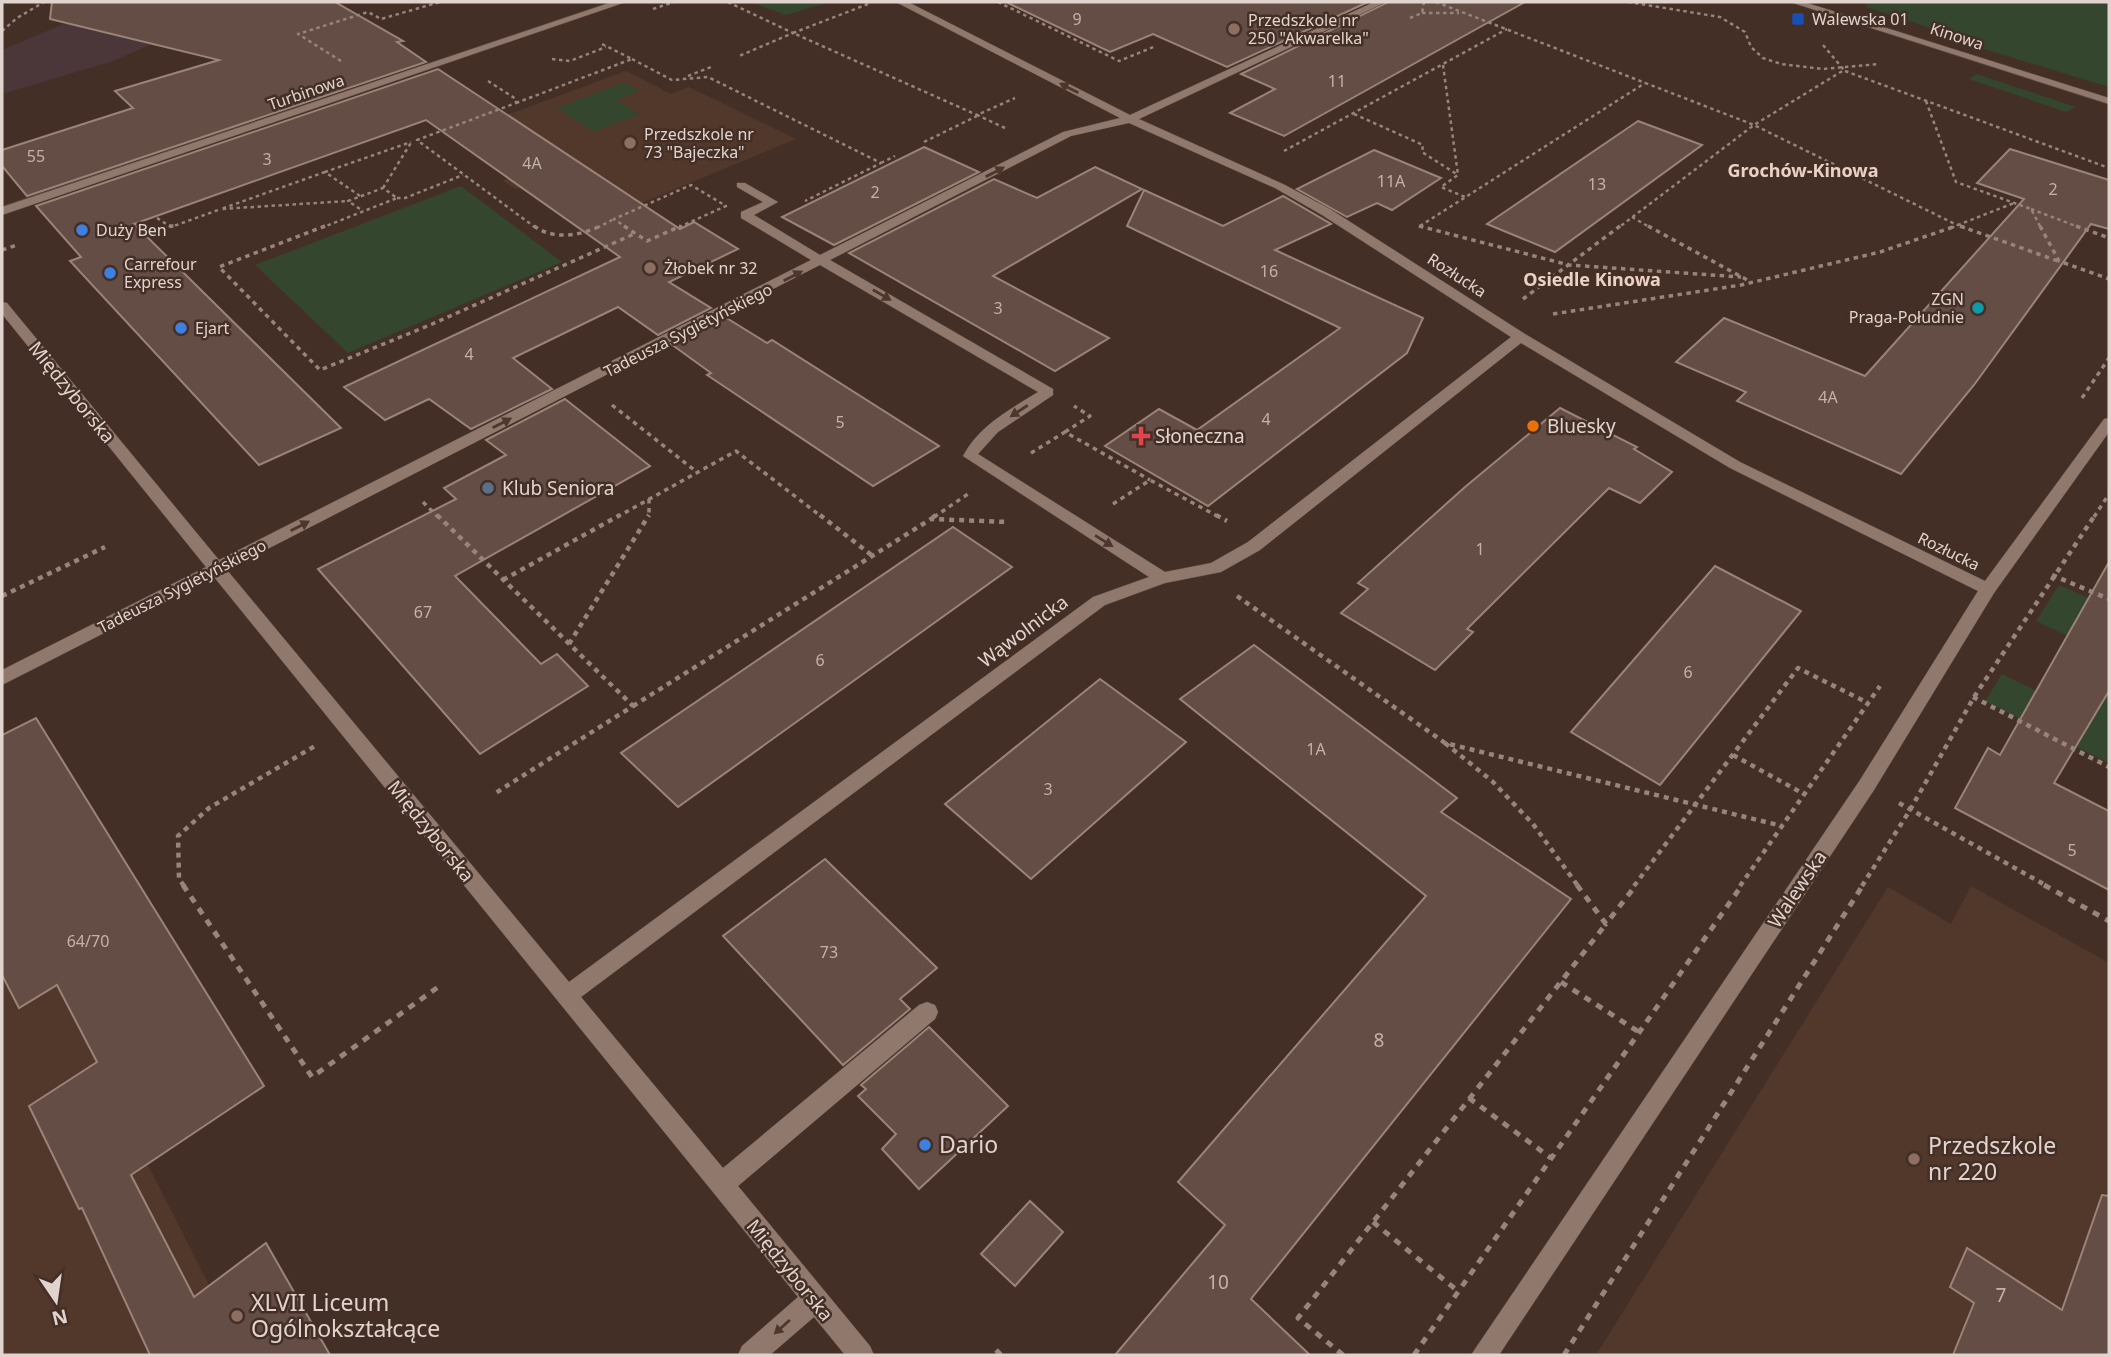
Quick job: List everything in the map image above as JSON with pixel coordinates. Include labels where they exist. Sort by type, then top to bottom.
[{"type":"street","points":[[578,2],[587,13]]},
{"type":"street","name":"Turbinowa","points":[[2,211],[621,2]]},
{"type":"street","name":"Rozłucka","points":[[901,2],[1130,119],[1279,186],[1326,212],[1520,337],[1735,465],[1988,589]]},
{"type":"street","name":"Tadeusza Sygietyńskiego","points":[[2,678],[1067,134],[1130,119],[1381,2]]},
{"type":"street","name":"Kinowa","points":[[1795,2],[2109,101]]},
{"type":"street","points":[[741,185],[772,202],[745,215],[758,224],[1048,392],[1000,423],[974,447],[970,456],[1164,578]]},
{"type":"street","name":"Międzyborska","points":[[2,306],[861,1355]]},
{"type":"street","name":"Wąwolnicka","points":[[568,995],[1099,601],[1164,578],[1215,568],[1254,546],[1520,337]]},
{"type":"street","name":"Walewska","points":[[1484,1355],[1867,785],[1988,589],[2109,422]]},
{"type":"street","points":[[721,1185],[927,1012]]},
{"type":"street","points":[[751,1355],[814,1300]]},
{"type":"path","points":[[2,31],[17,18],[44,2]]},
{"type":"path","points":[[350,67],[298,34],[368,12],[381,19],[440,2]]},
{"type":"path","points":[[728,2],[1012,131]]},
{"type":"path","points":[[739,55],[873,2]]},
{"type":"path","points":[[998,2],[1119,61],[1156,46]]},
{"type":"path","points":[[1436,2],[1754,125],[1958,225],[2109,279]]},
{"type":"path","points":[[1628,2],[1645,8],[1727,18],[1737,23],[1745,32],[1746,44],[1754,52],[1793,67],[1844,70],[1880,64]]},
{"type":"path","points":[[1422,13],[1464,13]]},
{"type":"path","points":[[1276,155],[1507,29]]},
{"type":"path","points":[[598,42],[673,80],[708,77],[881,163]]},
{"type":"path","points":[[1823,45],[1844,70],[2109,168]]},
{"type":"path","points":[[157,218],[171,227],[417,140],[632,59]]},
{"type":"path","points":[[1443,65],[1458,175]]},
{"type":"path","points":[[684,78],[711,67]]},
{"type":"path","points":[[1514,306],[1754,125],[1844,70]]},
{"type":"path","points":[[484,78],[516,99],[516,103]]},
{"type":"path","points":[[1410,232],[1645,83]]},
{"type":"path","points":[[924,142],[1023,94]]},
{"type":"path","points":[[1926,101],[1956,182],[2109,238]]},
{"type":"path","points":[[1353,114],[1423,145],[1422,152],[1458,175]]},
{"type":"path","points":[[417,140],[545,234],[584,234],[614,219],[691,185],[726,206],[647,241],[614,219]]},
{"type":"path","points":[[221,209],[348,201],[360,197],[383,188],[411,142]]},
{"type":"path","points":[[758,224],[895,156]]},
{"type":"path","points":[[326,172],[360,197]]},
{"type":"path","points":[[464,174],[219,267],[320,370],[430,325],[635,234]]},
{"type":"path","points":[[1458,175],[1441,187],[1465,197]]},
{"type":"path","points":[[383,188],[397,198]]},
{"type":"path","points":[[348,201],[363,211]]},
{"type":"path","points":[[1546,315],[1752,282],[1880,252],[2015,203]]},
{"type":"path","points":[[2031,209],[2059,261]]},
{"type":"path","points":[[1632,217],[1752,282]]},
{"type":"path","points":[[1419,226],[1569,265],[1728,278],[1741,276]]},
{"type":"path","points":[[2078,403],[2109,358]]},
{"type":"path","points":[[611,404],[698,473]]},
{"type":"path","points":[[503,580],[736,452],[874,557]]},
{"type":"path","points":[[1077,525],[1150,480],[1237,526]]},
{"type":"path","points":[[415,494],[633,706]]},
{"type":"path","points":[[569,644],[649,518],[649,499]]},
{"type":"path","points":[[1564,1355],[1910,810],[1974,697],[2053,575],[2108,499]]},
{"type":"path","points":[[494,794],[931,519],[1011,522]]},
{"type":"path","points":[[2,596],[105,547]]},
{"type":"path","points":[[2012,558],[2109,599]]},
{"type":"path","points":[[1215,568],[1238,596],[1445,743],[1492,781],[1533,824],[1606,924]]},
{"type":"path","points":[[1343,1355],[1298,1318],[1606,924],[1798,668],[1867,703]]},
{"type":"path","points":[[1935,678],[2109,767]]},
{"type":"path","points":[[1414,1355],[1882,682]]},
{"type":"path","points":[[347,729],[209,808],[178,836],[179,879],[312,1077],[441,985]]},
{"type":"path","points":[[1445,743],[1782,826]]},
{"type":"path","points":[[1733,755],[1804,794]]},
{"type":"path","points":[[1867,785],[2109,920]]},
{"type":"path","points":[[1561,982],[1639,1032]]},
{"type":"path","points":[[1469,1098],[1551,1158]]},
{"type":"path","points":[[1373,1222],[1459,1292]]},
{"type":"shaded area","points":[[99,2],[248,2],[113,61],[2,94],[2,50],[59,26]]},
{"type":"shaded area","name":"Przedszkole nr 73 \"Bajeczka\"","points":[[626,71],[671,94],[689,87],[796,139],[606,218],[593,211],[569,221],[521,188],[515,189],[503,181],[507,178],[463,146],[485,138],[471,128]]},
{"type":"shaded area","points":[[36,718],[264,1086],[148,1165],[209,1285],[266,1243],[330,1355],[2,1355],[2,735]]},
{"type":"shaded area","name":"Przedszkole nr 220","points":[[1971,886],[2109,963],[2109,1355],[1596,1355],[1888,887],[1951,924]]},
{"type":"green space","points":[[750,2],[829,2],[786,15]]},
{"type":"green space","points":[[1860,2],[2109,2],[2109,87],[1981,48],[1866,7],[1867,4]]},
{"type":"green space","points":[[1977,74],[2076,107],[2066,112],[1969,79]]},
{"type":"green space","points":[[624,82],[639,91],[617,100],[639,114],[594,132],[557,108]]},
{"type":"green space","points":[[461,186],[562,262],[348,353],[255,265]]},
{"type":"green space","points":[[2059,585],[2109,607],[2109,638],[2076,623],[2068,636],[2036,621]]},
{"type":"green space","points":[[2002,674],[2093,719],[2109,691],[2109,763],[1985,701]]},
{"type":"building","points":[[52,2],[335,2],[403,41],[397,42],[426,62],[27,196],[2,166],[2,150],[133,108],[115,91],[219,60],[50,19]]},
{"type":"building","points":[[1006,2],[1368,2],[1227,67],[1153,34],[1110,52]]},
{"type":"building","points":[[1388,2],[1525,2],[1284,136],[1230,113],[1275,89],[1241,74]]},
{"type":"building","points":[[438,69],[680,229],[694,222],[738,249],[669,282],[711,308],[658,335],[618,307],[513,358],[552,389],[471,429],[429,399],[385,420],[344,387],[620,257],[426,120],[134,224],[341,428],[259,465],[70,261],[81,257],[36,206]]},
{"type":"building","points":[[1638,121],[1702,145],[1555,252],[1487,224]]},
{"type":"building","points":[[924,147],[979,172],[834,245],[782,217]]},
{"type":"building","points":[[2010,149],[2109,180],[2109,229],[2091,224],[1974,385],[1901,474],[1737,401],[1746,392],[1676,362],[1724,318],[1865,376],[2024,199],[1977,183]]},
{"type":"building","points":[[1374,150],[1441,178],[1392,210],[1377,203],[1347,217],[1297,189]]},
{"type":"building","points":[[1095,167],[1142,189],[993,276],[1109,338],[1055,371],[849,253],[994,179],[1037,198]]},
{"type":"building","points":[[1144,190],[1223,226],[1283,196],[1331,224],[1275,250],[1423,318],[1407,353],[1208,506],[1105,446],[1159,409],[1197,430],[1340,328],[1127,226]]},
{"type":"building","points":[[725,317],[767,343],[772,340],[939,446],[873,486],[707,375],[711,373],[671,344]]},
{"type":"building","points":[[565,399],[650,466],[455,576],[541,664],[557,654],[588,686],[480,754],[318,569],[456,499],[444,488],[506,455],[486,440]]},
{"type":"building","points":[[1560,408],[1637,447],[1634,449],[1672,472],[1640,503],[1609,488],[1467,629],[1473,632],[1435,670],[1341,613],[1368,589],[1358,583],[1465,487]]},
{"type":"building","points":[[953,527],[1012,567],[678,807],[621,753]]},
{"type":"building","points":[[2109,562],[2109,691],[2054,783],[2109,811],[2109,890],[1955,808],[1988,748],[2000,755]]},
{"type":"building","points":[[1715,566],[1801,611],[1660,785],[1571,732]]},
{"type":"building","points":[[1254,645],[1457,798],[1441,812],[1571,899],[1251,1299],[1310,1355],[1115,1355],[1225,1225],[1178,1182],[1426,896],[1180,699]]},
{"type":"building","points":[[1100,679],[1186,742],[1031,879],[945,804]]},
{"type":"building","points":[[36,718],[264,1086],[131,1175],[194,1297],[266,1243],[330,1355],[150,1355],[82,1208],[79,1209],[29,1106],[97,1062],[57,985],[19,1008],[2,975],[2,735]]},
{"type":"building","points":[[825,859],[937,968],[900,999],[910,1009],[843,1065],[723,936]]},
{"type":"building","points":[[929,1027],[1008,1106],[919,1189],[882,1149],[896,1134],[858,1096],[866,1089],[861,1085]]},
{"type":"building","points":[[2102,1195],[2109,1196],[2109,1355],[1953,1355],[1974,1303],[1950,1287],[1967,1248],[2062,1310]]},
{"type":"building","points":[[1030,1201],[1063,1232],[1015,1286],[981,1254]]},
{"type":"place","name":"Walewska 01","points":[[1798,19]]},
{"type":"place","name":"Przedszkole nr 250 \"Akwarelka\"","points":[[1234,29]]},
{"type":"place","name":"Przedszkole nr 73 \"Bajeczka\"","points":[[630,143]]},
{"type":"place","name":"Duży Ben","points":[[82,230]]},
{"type":"place","name":"Żłobek nr 32","points":[[650,268]]},
{"type":"place","name":"Carrefour Express","points":[[110,273]]},
{"type":"place","name":"ZGN Praga-Południe","points":[[1978,308]]},
{"type":"place","name":"Ejart","points":[[181,328]]},
{"type":"place","name":"Bluesky","points":[[1533,426]]},
{"type":"place","name":"Słoneczna","points":[[1141,436]]},
{"type":"place","name":"Klub Seniora","points":[[488,488]]},
{"type":"place","name":"Dario","points":[[925,1145]]},
{"type":"place","name":"Przedszkole nr 220","points":[[1914,1159]]},
{"type":"place","name":"XLVII Liceum Ogólnokształcące","points":[[237,1316]]},
{"type":"district","name":"Grochów-Kinowa","points":[[1803,171]]},
{"type":"district","name":"Osiedle Kinowa","points":[[1592,280]]}]
